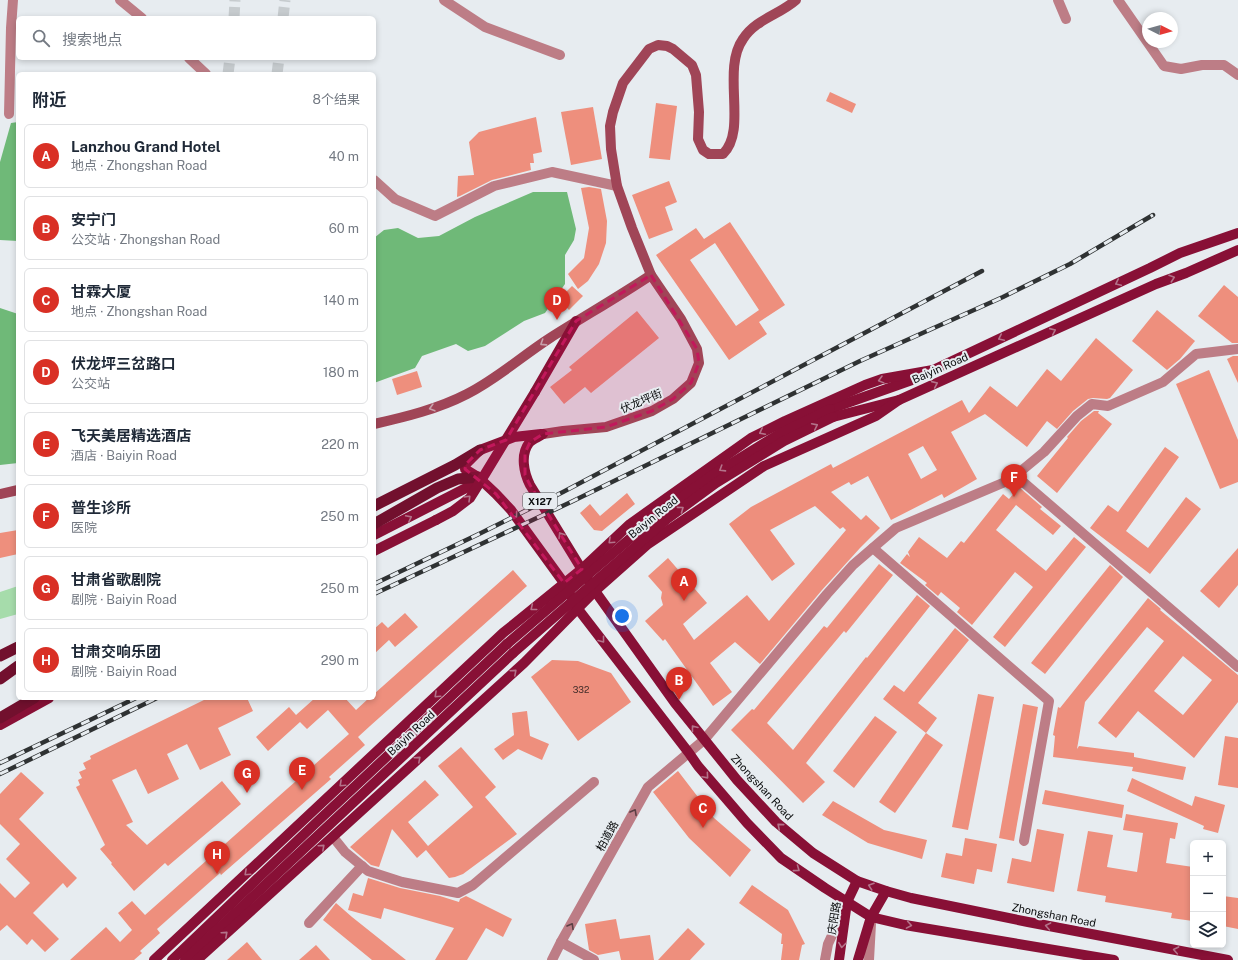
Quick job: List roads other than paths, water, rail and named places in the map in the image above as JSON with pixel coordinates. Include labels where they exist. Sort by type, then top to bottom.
[{"type":"highway","points":[[376,505],[455,465],[480,450]]},
{"type":"highway","points":[[376,523],[437,488],[458,479],[478,477]]},
{"type":"highway","points":[[0,656],[16,648]]},
{"type":"highway","points":[[0,679],[16,667]]},
{"type":"highway","points":[[0,718],[31,700]]},
{"type":"main road","name":"伏龙坪街","points":[[543,434],[606,427],[652,411],[674,399],[691,383],[699,363],[697,349],[681,319],[650,275],[617,186],[611,149],[610,126],[623,83],[649,49],[658,45],[673,48],[692,65],[696,75],[699,112],[698,139],[703,150],[709,154],[723,154],[727,150],[733,134],[734,68],[736,52],[742,40],[757,23],[780,11],[796,0]]},
{"type":"main road","name":"Baiyin Road","points":[[172,960],[325,814],[507,644],[661,512],[711,476],[780,433],[912,380],[1150,268],[1180,252],[1238,233]]},
{"type":"main road","name":"Baiyin Road","points":[[185,960],[514,653],[666,519],[716,483],[831,413],[899,400],[1156,284],[1186,273],[1238,250]]},
{"type":"main road","points":[[376,423],[442,405],[467,394],[494,378],[532,350],[576,321],[615,299],[650,275]]},
{"type":"main road","points":[[376,550],[436,520],[470,498],[576,321]]},
{"type":"main road","points":[[154,960],[503,633],[582,569],[630,524],[750,438],[865,385],[882,379],[933,370]]},
{"type":"main road","points":[[196,960],[524,663],[595,591],[648,544],[764,466],[876,416],[899,400]]},
{"type":"main road","points":[[543,434],[514,437],[480,450],[466,464],[465,469],[478,477],[511,510],[564,584],[578,609],[698,766],[747,823],[781,858],[871,917],[905,925],[1114,960]]},
{"type":"main road","name":"Zhongshan Road","points":[[543,434],[530,442],[527,448],[524,464],[525,475],[595,591],[675,703],[737,780],[776,822],[813,853],[857,881],[911,898],[1228,960]]},
{"type":"main road","points":[[376,534],[466,488],[478,477]]},
{"type":"main road","points":[[0,494],[16,490]]},
{"type":"main road","points":[[0,725],[45,700]]},
{"type":"main road","name":"庆阳路","points":[[839,960],[847,902],[857,881]]},
{"type":"main road","points":[[858,960],[871,917],[886,891]]},
{"type":"street","points":[[9,114],[13,0]]},
{"type":"street","points":[[120,0],[140,16]]},
{"type":"street","points":[[444,0],[485,27],[560,55]]},
{"type":"street","points":[[1058,0],[1066,19]]},
{"type":"street","points":[[1118,0],[1164,66],[1181,69],[1202,65],[1224,65],[1238,75]]},
{"type":"street","points":[[191,60],[204,72]]},
{"type":"street","points":[[376,182],[395,199],[435,216],[494,186],[552,172],[617,186]]},
{"type":"street","name":"柏道路","points":[[552,960],[648,787],[704,740],[827,594],[854,565],[873,548],[896,528],[1005,482],[1044,452],[1077,416],[1092,404],[1108,406],[1163,382],[1196,354],[1238,349]]},
{"type":"street","points":[[1015,475],[1238,667]]},
{"type":"street","points":[[873,548],[1048,701],[1024,841]]},
{"type":"street","points":[[333,837],[345,852],[368,871],[402,882],[458,892],[473,885],[594,782]]},
{"type":"street","points":[[309,923],[362,866]]},
{"type":"street","points":[[825,960],[828,944],[847,902]]},
{"type":"street","points":[[869,960],[871,917]]},
{"type":"street","points":[[561,942],[594,960]]},
{"type":"tunnel","points":[[234,16],[235,0]]},
{"type":"tunnel","points":[[283,16],[285,0]]},
{"type":"tunnel","points":[[228,72],[230,60]]},
{"type":"tunnel","points":[[277,72],[279,60]]},
{"type":"railway","points":[[376,593],[571,502],[860,361],[1003,297],[1070,264],[1153,215]]},
{"type":"railway","points":[[376,583],[563,492],[982,271]]},
{"type":"railway","points":[[0,763],[132,700]]},
{"type":"railway","points":[[0,774],[153,700]]},
{"type":"place","name":"伏龙坪三岔路口","points":[[557,320]]},
{"type":"place","name":"普生诊所","points":[[1014,497]]},
{"type":"place","name":"Lanzhou Grand Hotel","points":[[684,601]]},
{"type":"place","name":"安宁门","points":[[679,700]]},
{"type":"place","name":"飞天美居精选酒店","points":[[302,790]]},
{"type":"place","name":"甘肃省歌剧院","points":[[247,793]]},
{"type":"place","name":"甘霖大厦","points":[[703,828]]},
{"type":"place","name":"甘肃交响乐团","points":[[217,874]]}]
